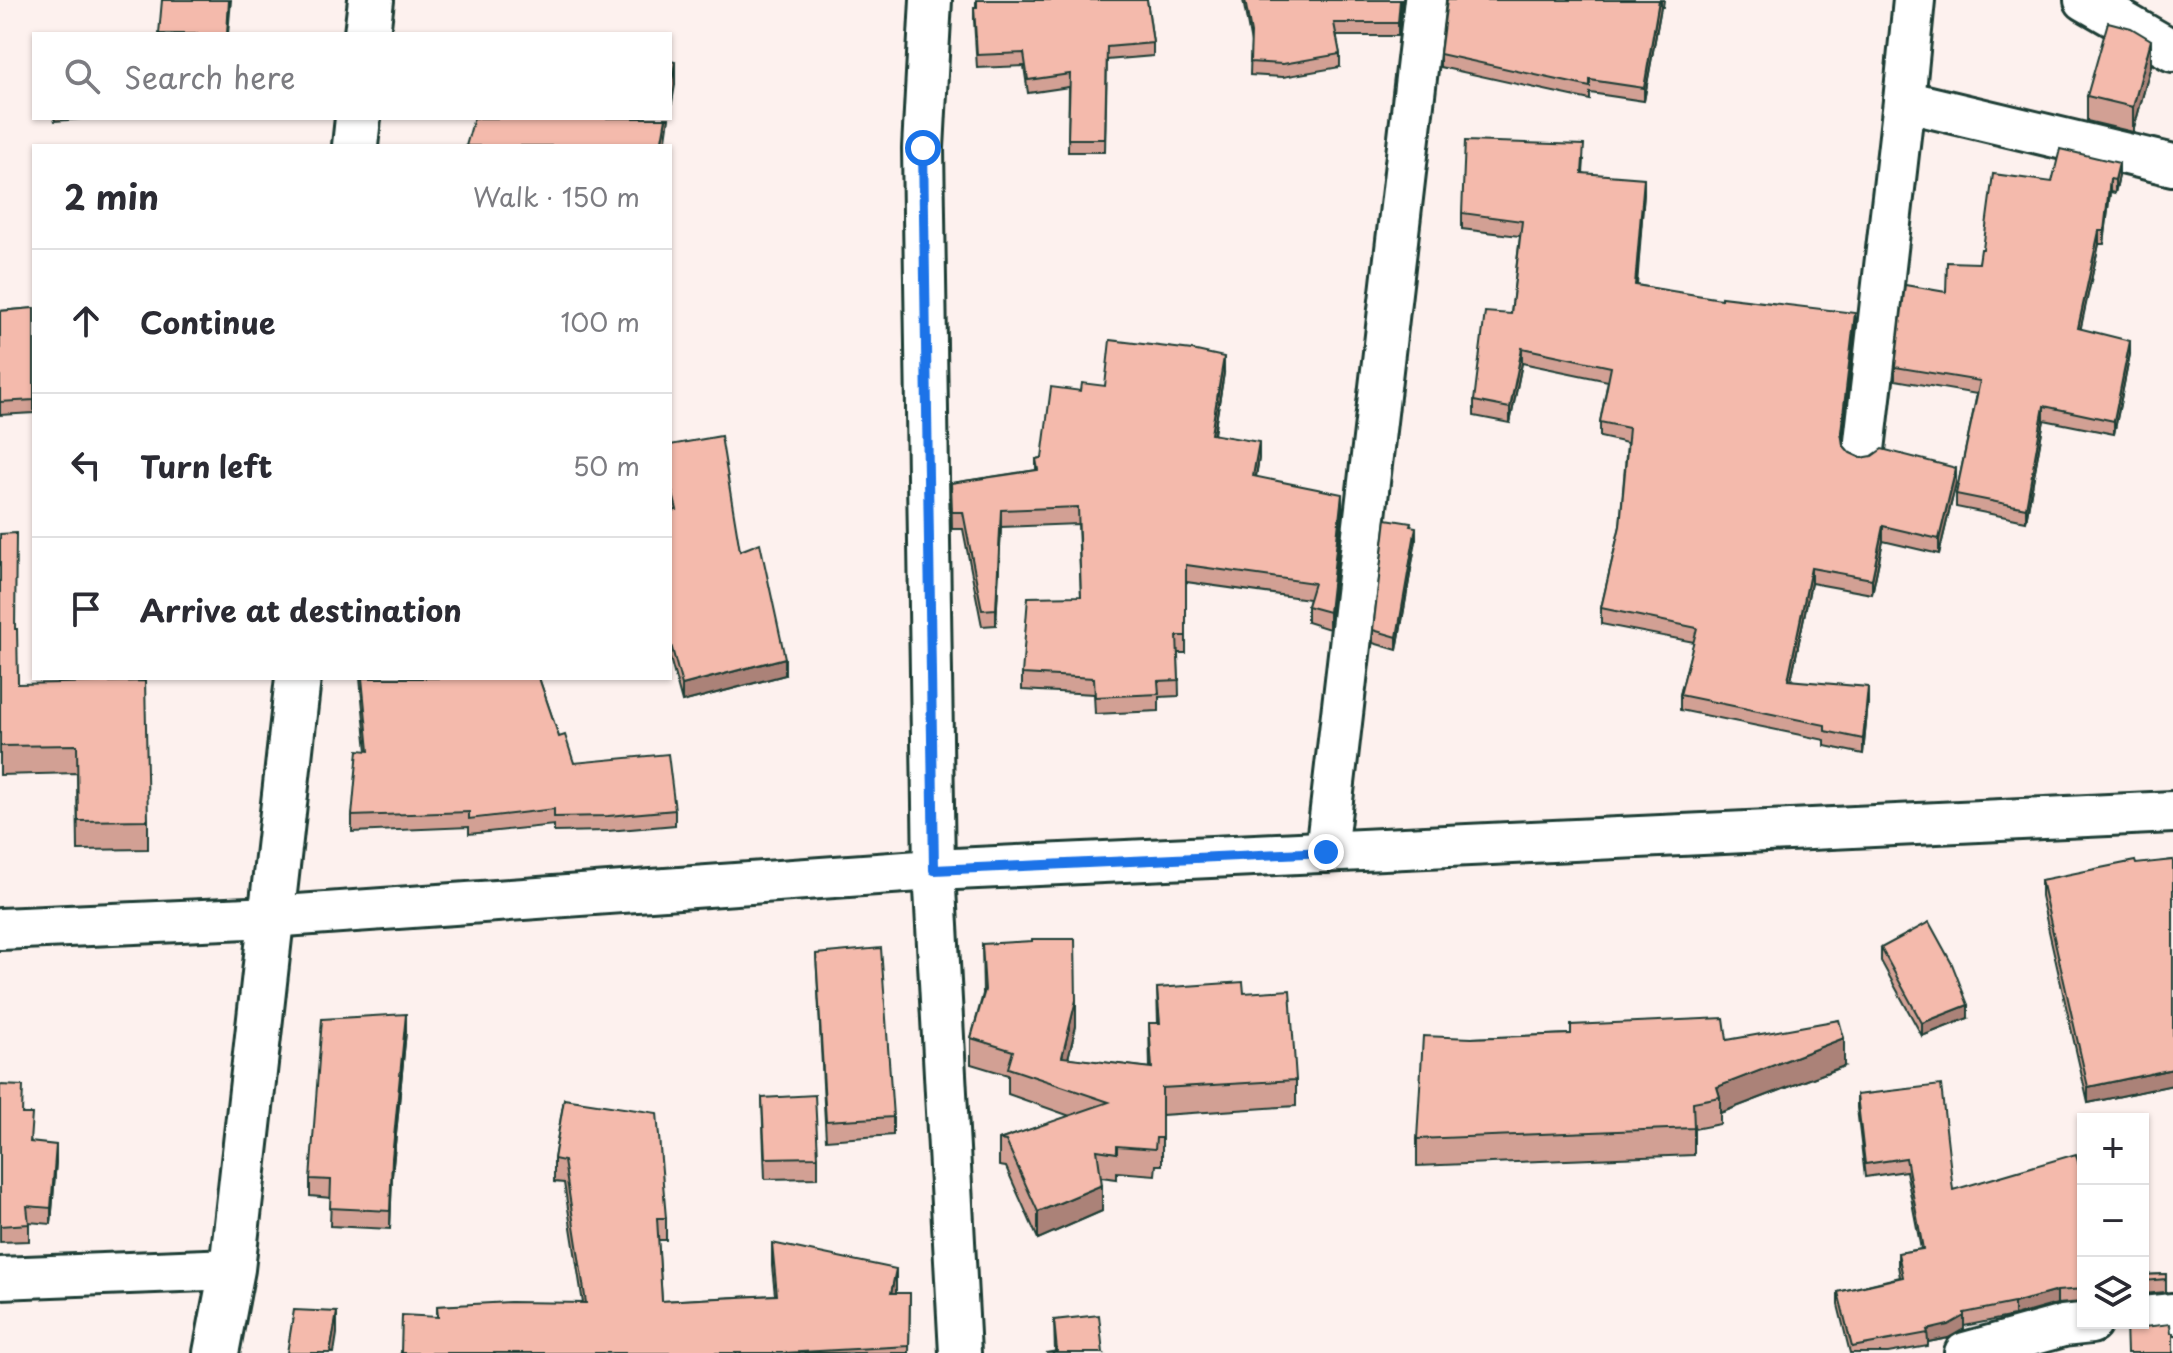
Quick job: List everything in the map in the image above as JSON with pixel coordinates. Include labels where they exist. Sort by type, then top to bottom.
[{"type":"street","points":[[367,32],[371,0]]},
{"type":"street","points":[[931,0],[923,148],[934,870],[960,1353]]},
{"type":"street","points":[[1326,852],[1425,0]]},
{"type":"street","points":[[1864,450],[1914,0]]},
{"type":"street","points":[[2085,0],[2173,51]]},
{"type":"street","points":[[1904,101],[2173,165]]},
{"type":"street","points":[[355,144],[358,120]]},
{"type":"street","points":[[216,1353],[232,1269],[298,680]]},
{"type":"street","points":[[0,929],[270,917],[934,870],[2173,812]]},
{"type":"street","points":[[0,1278],[232,1269]]},
{"type":"street","points":[[2149,1316],[2173,1314]]},
{"type":"street","points":[[1965,1353],[2077,1324]]},
{"type":"building","points":[[162,0],[229,0],[227,32],[159,32]]},
{"type":"building","points":[[977,0],[1147,0],[1153,43],[1107,47],[1105,139],[1068,139],[1070,74],[1028,80],[1024,53],[977,55],[974,7],[977,7]]},
{"type":"building","points":[[1245,0],[1400,0],[1398,23],[1334,23],[1340,54],[1283,64],[1250,62],[1251,33]]},
{"type":"building","points":[[1447,0],[1659,0],[1644,88],[1590,80],[1590,87],[1440,54]]},
{"type":"building","points":[[2108,22],[2131,28],[2151,40],[2133,107],[2087,96]]},
{"type":"building","points":[[473,120],[666,120],[661,144],[467,144]]},
{"type":"building","points":[[1465,141],[1584,145],[1582,173],[1644,178],[1635,285],[1721,299],[1855,313],[1841,432],[1843,445],[1861,458],[1872,456],[1882,449],[1956,468],[1939,539],[1883,526],[1872,579],[1811,568],[1788,680],[1868,687],[1863,739],[1825,731],[1825,725],[1680,695],[1697,628],[1601,608],[1620,526],[1629,428],[1600,422],[1611,367],[1522,348],[1510,408],[1474,401],[1485,312],[1511,314],[1522,221],[1462,213]]},
{"type":"building","points":[[2060,149],[2119,163],[2115,180],[2110,179],[2104,231],[2099,231],[2078,328],[2130,341],[2114,421],[2044,406],[2026,508],[1956,494],[1980,381],[1895,367],[1905,285],[1946,292],[1947,262],[1979,263],[1993,174],[2052,182]]},
{"type":"building","points":[[32,308],[32,400],[0,402],[0,311]]},
{"type":"building","points":[[1110,340],[1224,357],[1211,434],[1259,442],[1253,476],[1342,494],[1329,612],[1307,606],[1314,583],[1186,565],[1186,636],[1177,636],[1179,680],[1158,681],[1159,694],[1095,697],[1094,678],[1022,674],[1028,597],[1081,596],[1078,507],[1001,510],[996,609],[982,610],[963,512],[952,512],[951,483],[1038,470],[1036,459],[1042,458],[1051,387],[1081,391],[1082,383],[1105,386]]},
{"type":"building","points":[[721,436],[740,551],[760,543],[785,658],[682,685],[672,648],[672,511],[677,510],[672,490],[672,445]]},
{"type":"building","points":[[1386,519],[1411,523],[1410,526],[1416,527],[1397,637],[1373,630]]},
{"type":"building","points":[[16,533],[18,684],[145,681],[148,820],[78,821],[77,745],[0,746],[0,534]]},
{"type":"building","points":[[362,680],[540,680],[559,737],[565,735],[574,763],[668,754],[675,810],[554,817],[554,809],[469,819],[469,812],[352,816],[358,750],[369,751]]},
{"type":"building","points":[[2173,860],[2173,1069],[2088,1087],[2041,880],[2135,861],[2136,864]]},
{"type":"building","points":[[1929,922],[1952,964],[1968,1005],[1922,1023],[1881,948]]},
{"type":"building","points":[[1075,939],[1076,1000],[1062,1057],[1152,1068],[1149,1023],[1160,1023],[1157,988],[1243,982],[1244,993],[1290,990],[1296,1080],[1162,1088],[1162,1138],[1156,1138],[1155,1149],[1117,1146],[1117,1153],[1097,1150],[1102,1185],[1038,1212],[1006,1141],[999,1140],[1109,1102],[1008,1068],[1013,1051],[971,1038],[985,990],[982,944]]},
{"type":"building","points":[[881,948],[893,1117],[826,1121],[816,954]]},
{"type":"building","points":[[406,1014],[390,1211],[330,1208],[331,1180],[310,1179],[322,1019]]},
{"type":"building","points":[[1724,1018],[1727,1040],[1839,1020],[1844,1038],[1717,1087],[1720,1097],[1693,1102],[1694,1128],[1417,1139],[1423,1036],[1472,1038],[1571,1034],[1571,1025]]},
{"type":"building","points":[[0,1085],[23,1086],[22,1114],[32,1114],[30,1142],[56,1145],[51,1208],[27,1206],[29,1224],[0,1226]]},
{"type":"building","points":[[1941,1085],[1953,1190],[2076,1154],[2077,1289],[2057,1291],[1964,1313],[1948,1325],[1927,1330],[1928,1333],[1852,1347],[1838,1292],[1903,1277],[1898,1253],[1923,1249],[1906,1158],[1865,1164],[1857,1095]]},
{"type":"building","points":[[815,1095],[818,1157],[765,1158],[762,1098]]},
{"type":"building","points":[[564,1099],[657,1113],[666,1218],[657,1218],[662,1301],[777,1295],[772,1243],[896,1269],[891,1293],[910,1293],[909,1346],[783,1353],[401,1353],[402,1315],[438,1317],[437,1306],[510,1302],[586,1303],[564,1161],[554,1159]]},
{"type":"building","points":[[2166,1274],[2166,1279],[2149,1280],[2149,1275]]},
{"type":"building","points":[[294,1310],[337,1312],[330,1353],[287,1353]]},
{"type":"building","points":[[1099,1315],[1103,1353],[1046,1353],[1057,1351],[1054,1320]]},
{"type":"building","points":[[2170,1324],[2173,1353],[2127,1353],[2126,1329],[2149,1329],[2149,1326]]},
{"type":"route","points":[[923,148],[934,870],[1326,852]]}]
